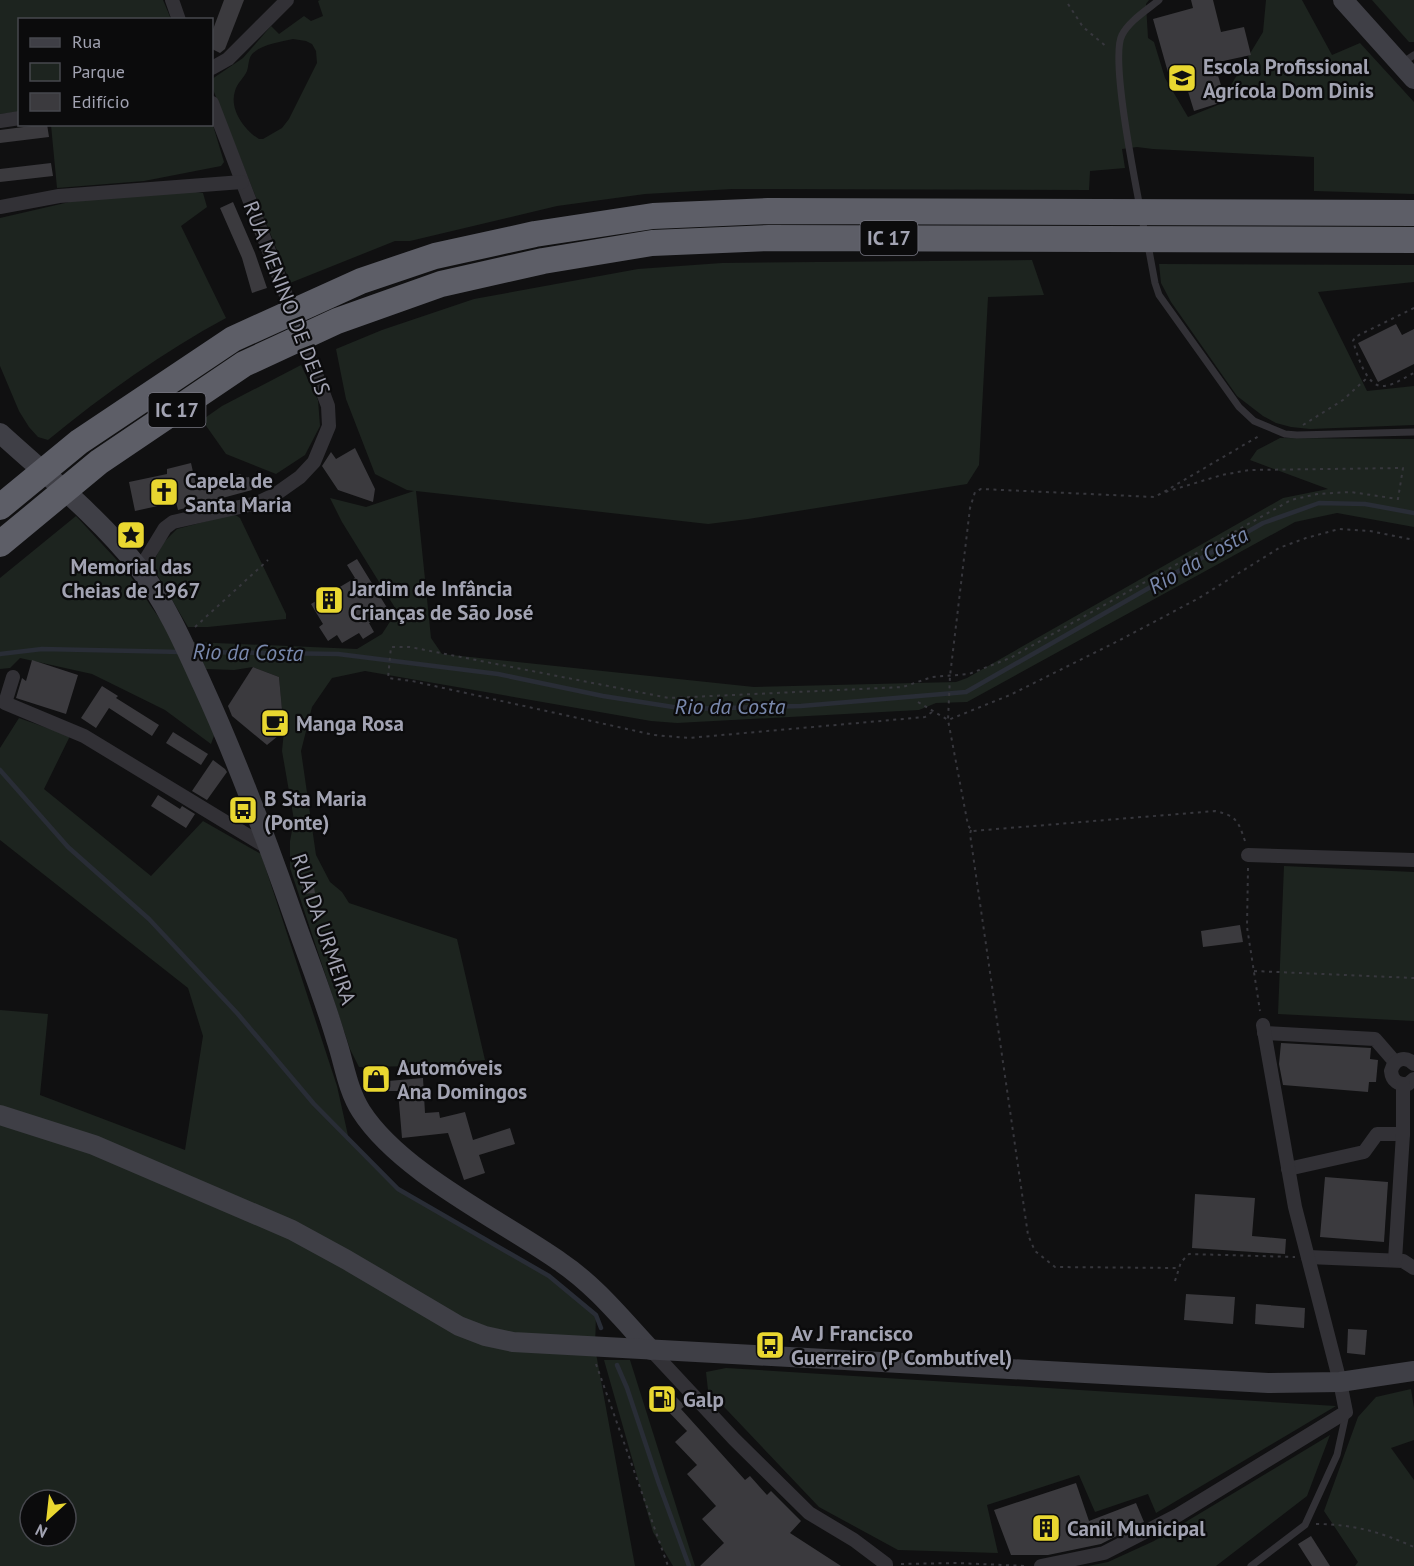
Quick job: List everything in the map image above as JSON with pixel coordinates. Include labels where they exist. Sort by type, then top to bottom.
[{"type":"highway","name":"IC 17","points":[[0,507],[80,442],[233,339],[362,280],[435,256],[535,234],[653,216],[768,211],[1414,213]]},
{"type":"highway","name":"IC 17","points":[[0,544],[99,462],[244,364],[337,321],[441,284],[543,261],[652,243],[769,238],[1414,240]]},
{"type":"main road","points":[[1343,0],[1407,60],[1414,79]]},
{"type":"main road","name":"RUA DA URMEIRA","points":[[0,433],[109,532],[140,569],[183,644],[259,816],[336,1038],[351,1091],[360,1110],[385,1140],[414,1165],[439,1184],[562,1263],[583,1280],[651,1350]]},
{"type":"main road","points":[[0,1115],[94,1145],[292,1230],[459,1326],[485,1336],[513,1342],[1268,1383],[1340,1382],[1414,1371]]},
{"type":"street","points":[[172,0],[178,18]]},
{"type":"street","points":[[213,68],[228,59],[287,0]]},
{"type":"street","name":"RUA MENINO DE DEUS","points":[[140,569],[165,528],[174,522],[257,503],[276,494],[300,477],[314,462],[329,426],[328,406],[213,106]]},
{"type":"street","points":[[0,121],[18,118]]},
{"type":"street","points":[[0,207],[59,196],[242,182]]},
{"type":"street","points":[[13,677],[5,703],[84,736],[270,849]]},
{"type":"street","points":[[1248,855],[1414,860]]},
{"type":"street","points":[[1041,1566],[1104,1553],[1146,1532],[1178,1515],[1346,1412],[1295,1207],[1263,1029],[1375,1039],[1395,1062]]},
{"type":"street","points":[[1395,1260],[1407,1168],[1403,1134],[1408,1107],[1409,1082],[1394,1080],[1391,1071],[1395,1062],[1404,1058],[1414,1064]]},
{"type":"street","points":[[1288,1169],[1364,1152],[1377,1134],[1403,1134]]},
{"type":"street","points":[[1308,1257],[1395,1260],[1403,1261],[1414,1268]]},
{"type":"street","points":[[651,1350],[734,1439],[809,1513],[854,1540],[886,1565]]},
{"type":"lane","points":[[1159,0],[1122,35],[1118,54],[1129,148],[1155,283],[1166,306],[1239,407],[1254,421],[1267,428],[1276,432],[1297,435],[1414,432]]},
{"type":"lane","points":[[1251,1566],[1305,1525],[1337,1455],[1346,1412]]},
{"type":"path","points":[[1068,4],[1083,27],[1096,40],[1118,54]]},
{"type":"path","points":[[1414,308],[1354,339],[1354,345],[1368,377],[1374,384],[1380,387],[1387,386],[1414,373]]},
{"type":"path","points":[[1297,435],[1304,423],[1343,400],[1368,377]]},
{"type":"path","points":[[1179,1268],[1055,1267],[1035,1251],[1028,1235],[971,830],[967,820],[948,720],[950,677],[970,508],[975,492],[981,489],[1154,497],[1261,434],[1267,428]]},
{"type":"path","points":[[932,712],[925,717],[689,738],[654,735],[412,681],[388,678],[391,647],[410,646],[669,698],[903,687],[932,677],[969,674],[1010,658],[1291,500],[1317,494],[1351,492],[1398,499],[1403,468],[1249,470],[1222,475],[1162,493]]},
{"type":"path","points":[[918,702],[948,720],[1010,695],[1199,598],[1279,548],[1306,538],[1339,529],[1370,531],[1414,540]]},
{"type":"path","points":[[196,624],[268,560]]},
{"type":"path","points":[[971,830],[984,831],[1215,811],[1230,814],[1239,823],[1248,848],[1247,927],[1263,1029]]},
{"type":"path","points":[[1254,971],[1414,978]]},
{"type":"path","points":[[1175,1281],[1184,1258],[1189,1254],[1308,1257]]},
{"type":"path","points":[[590,1347],[668,1566]]},
{"type":"path","points":[[1305,1525],[1338,1524],[1385,1533],[1414,1547]]},
{"type":"path","points":[[886,1565],[957,1563],[1026,1566]]},
{"type":"green space","points":[[0,0],[163,0],[171,18],[18,18],[18,112],[0,114]]},
{"type":"green space","points":[[320,0],[1149,0],[1146,4],[1148,38],[1154,42],[1165,78],[1188,117],[1230,100],[1231,85],[1263,32],[1266,0],[1302,0],[1332,55],[1360,43],[1414,102],[1414,194],[1314,191],[1314,157],[1137,147],[1122,149],[1125,168],[1090,171],[1089,190],[732,189],[645,194],[557,206],[410,241],[395,241],[290,283],[213,90],[213,78],[243,58],[271,26],[279,34],[304,16],[311,21],[323,16],[318,1]],"holes":[[[293,39],[312,44],[316,51],[317,63],[289,119],[282,128],[259,139],[243,125],[234,105],[236,88],[247,71],[250,57],[262,47]]]},
{"type":"green space","points":[[1372,0],[1414,0],[1414,42],[1409,42]]},
{"type":"green space","points":[[213,125],[224,162],[221,166],[144,181],[57,188],[51,126]]},
{"type":"green space","points":[[188,191],[203,193],[207,207],[181,226],[226,318],[134,374],[48,440],[38,437],[19,411],[0,366],[0,218],[78,200]]},
{"type":"green space","points":[[1032,260],[1044,295],[988,297],[979,465],[967,484],[708,524],[416,491],[431,638],[442,654],[754,687],[956,682],[967,678],[1283,498],[1328,489],[1250,460],[1257,450],[1280,438],[1414,439],[1414,527],[1337,513],[1295,522],[967,702],[936,703],[919,710],[677,723],[651,721],[365,671],[332,678],[312,707],[301,751],[316,855],[330,882],[342,892],[349,903],[457,939],[485,1060],[421,1066],[359,1067],[350,1049],[290,868],[290,841],[294,820],[282,751],[284,731],[279,677],[253,667],[234,670],[206,669],[193,642],[357,649],[382,634],[397,611],[342,522],[330,498],[366,507],[414,491],[407,490],[375,474],[346,399],[336,349],[382,330],[474,299],[638,269],[722,263]]},
{"type":"green space","points":[[1159,264],[1414,265],[1414,282],[1318,292],[1367,391],[1414,386],[1414,425],[1310,429],[1276,423],[1263,416],[1237,396],[1171,302],[1161,283]]},
{"type":"green space","points":[[301,365],[318,400],[320,426],[305,455],[276,474],[226,454],[202,420],[222,406]]},
{"type":"green space","points":[[234,514],[240,518],[286,614],[286,619],[188,627],[152,566],[162,544],[177,529]]},
{"type":"green space","points":[[76,516],[127,571],[170,634],[215,733],[211,744],[165,710],[92,674],[20,658],[10,668],[0,669],[0,578]]},
{"type":"green space","points":[[19,718],[70,736],[44,789],[151,876],[203,821],[261,854],[337,1086],[349,1140],[398,1189],[549,1276],[596,1315],[595,1348],[635,1566],[0,1566],[0,1010],[48,1014],[40,1095],[185,1150],[203,1036],[188,988],[0,840],[0,748]]},
{"type":"green space","points":[[1284,866],[1414,872],[1414,1021],[1278,1014]]},
{"type":"green space","points":[[604,1360],[630,1360],[695,1566],[673,1566],[653,1532]]},
{"type":"green space","points":[[726,1368],[1336,1406],[1156,1513],[1148,1494],[1095,1512],[1079,1475],[987,1505],[998,1553],[898,1550],[819,1507],[708,1390],[706,1372]]},
{"type":"green space","points":[[1411,1389],[1414,1408],[1414,1440],[1391,1448],[1414,1480],[1414,1566],[1355,1566],[1358,1562],[1324,1511],[1358,1417],[1376,1397]]},
{"type":"green space","points":[[1330,1435],[1307,1496],[1216,1566],[1088,1566],[1108,1562],[1154,1541]]},
{"type":"building","points":[[224,0],[244,0],[225,49],[220,53],[213,50],[213,29]]},
{"type":"building","points":[[1191,0],[1213,0],[1221,32],[1244,27],[1251,55],[1214,63],[1226,101],[1194,111],[1182,72],[1169,76],[1153,19],[1193,8]]},
{"type":"building","points":[[47,126],[49,137],[0,143],[0,130]]},
{"type":"building","points":[[51,163],[53,176],[0,182],[0,169]]},
{"type":"building","points":[[233,202],[267,288],[252,293],[242,258],[220,208]]},
{"type":"building","points":[[1396,324],[1402,335],[1414,329],[1414,364],[1378,382],[1358,343]]},
{"type":"building","points":[[355,448],[375,489],[373,502],[338,490],[322,466],[331,452],[336,459]]},
{"type":"building","name":"Capela de Santa Maria","points":[[191,463],[196,485],[241,474],[242,478],[249,477],[252,490],[178,510],[176,502],[135,511],[129,482],[167,474],[167,469]]},
{"type":"building","name":"Jardim de Infância Crianças de São José","points":[[357,559],[389,611],[369,623],[374,632],[363,639],[359,633],[342,643],[337,635],[328,641],[319,627],[323,624],[311,604],[355,578],[347,565]]},
{"type":"building","points":[[32,660],[78,675],[66,714],[16,698],[22,678],[26,681]]},
{"type":"building","points":[[253,667],[279,677],[284,731],[267,745],[232,716],[228,706]]},
{"type":"building","points":[[102,686],[118,696],[116,698],[159,725],[152,736],[109,708],[96,728],[81,718]]},
{"type":"building","points":[[173,732],[208,754],[201,765],[166,743]]},
{"type":"building","points":[[213,760],[227,772],[207,800],[192,791]]},
{"type":"building","points":[[158,795],[180,809],[182,806],[195,814],[186,828],[151,806]]},
{"type":"building","points":[[313,881],[315,893],[303,894],[302,882]]},
{"type":"building","points":[[1240,925],[1243,942],[1203,947],[1201,931]]},
{"type":"building","points":[[1281,1043],[1371,1048],[1370,1059],[1378,1060],[1376,1082],[1369,1082],[1368,1092],[1283,1085],[1279,1064]]},
{"type":"building","points":[[365,1066],[388,1067],[388,1081],[423,1078],[425,1113],[439,1112],[440,1118],[465,1112],[473,1140],[510,1128],[515,1144],[479,1155],[485,1173],[464,1180],[448,1133],[402,1138],[398,1091],[365,1091]]},
{"type":"building","points":[[1325,1177],[1388,1182],[1384,1242],[1320,1237]]},
{"type":"building","points":[[1195,1194],[1255,1198],[1252,1236],[1286,1239],[1285,1254],[1192,1248]]},
{"type":"building","points":[[1186,1294],[1235,1297],[1233,1324],[1184,1320]]},
{"type":"building","points":[[1256,1304],[1305,1308],[1304,1328],[1255,1324]]},
{"type":"building","points":[[1348,1329],[1367,1330],[1365,1355],[1347,1353]]},
{"type":"building","points":[[674,1395],[685,1406],[681,1409],[745,1480],[750,1476],[767,1495],[771,1491],[801,1521],[790,1533],[841,1566],[700,1566],[724,1543],[702,1519],[716,1506],[687,1474],[697,1465],[675,1442],[687,1431],[663,1406]]},
{"type":"building","name":"Canil Municipal","points":[[1076,1483],[1089,1521],[1136,1503],[1144,1522],[1101,1544],[1048,1555],[1011,1555],[994,1510]]},
{"type":"building","points":[[1311,1536],[1330,1566],[1312,1566],[1298,1544]]},
{"type":"waterway","name":"Rio da Costa","points":[[193,652],[338,654],[498,674],[603,696],[686,709],[801,706],[966,692],[1263,523],[1319,503],[1365,504],[1414,513]]},
{"type":"waterway","name":"Rio da Costa","points":[[0,654],[42,649],[182,652]]},
{"type":"waterway","points":[[0,770],[68,847],[149,919],[237,1013],[314,1104],[398,1189],[549,1276],[596,1315],[601,1328]]},
{"type":"waterway","points":[[617,1365],[689,1566]]},
{"type":"place","name":"Escola Profissional Agrícola Dom Dinis","points":[[1182,78]]},
{"type":"place","name":"Capela de Santa Maria","points":[[164,492]]},
{"type":"place","name":"Memorial das Cheias de 1967","points":[[131,535]]},
{"type":"place","name":"Jardim de Infância Crianças de São José","points":[[329,600]]},
{"type":"place","name":"Manga Rosa","points":[[275,723]]},
{"type":"place","name":"B Sta Maria (Ponte)","points":[[243,810]]},
{"type":"place","name":"Automóveis Ana Domingos","points":[[376,1079]]},
{"type":"place","name":"Av J Francisco Guerreiro (P Combutível)","points":[[770,1345]]},
{"type":"place","name":"Galp","points":[[662,1399]]},
{"type":"place","name":"Canil Municipal","points":[[1046,1528]]}]
